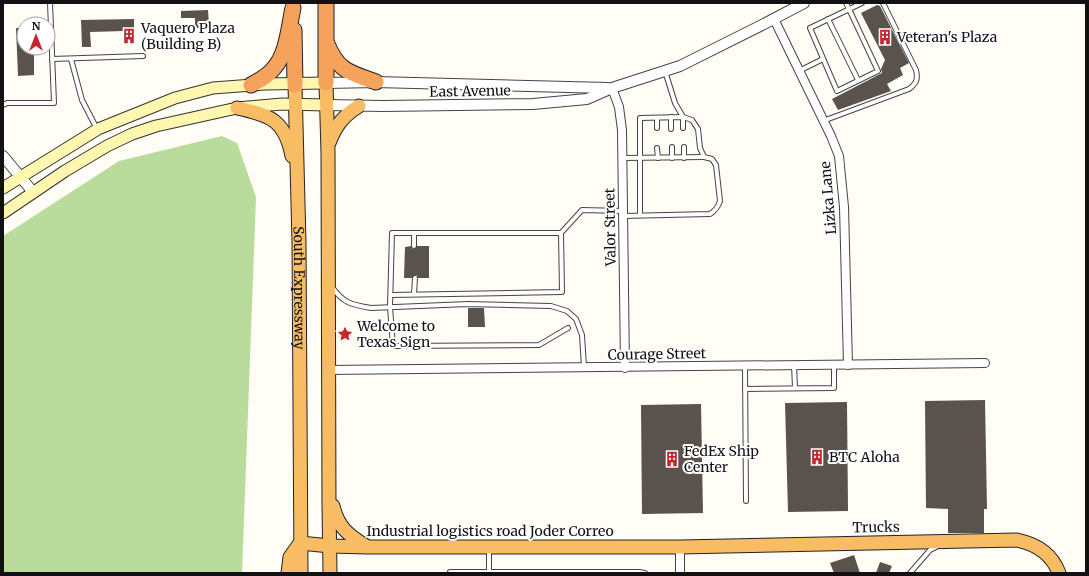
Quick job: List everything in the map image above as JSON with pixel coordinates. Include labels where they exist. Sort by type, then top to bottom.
[{"type":"highway","name":"South Expressway","points":[[326,3],[330,573]]},
{"type":"highway","name":"South Expressway","points":[[293,6],[298,183],[301,573]]},
{"type":"highway","points":[[251,85],[270,73],[282,57],[293,6]]},
{"type":"highway","points":[[326,42],[331,54],[341,68],[376,82]]},
{"type":"highway","points":[[327,146],[333,133],[346,114],[359,106]]},
{"type":"highway","points":[[237,108],[271,118],[279,125],[287,138],[298,183]]},
{"type":"highway","points":[[329,489],[335,513],[343,529],[355,539],[368,546]]},
{"type":"highway","name":"Trucks","points":[[680,547],[1017,540],[1029,543],[1046,553],[1053,562],[1058,573]]},
{"type":"highway","points":[[288,573],[290,557],[300,543]]},
{"type":"highway","name":"Industrial logistics road Joder Correo","points":[[300,543],[330,546],[680,547]]},
{"type":"main road","points":[[3,188],[98,130],[175,98],[214,88],[251,85],[326,83]]},
{"type":"main road","points":[[3,212],[107,146],[132,134],[156,126],[237,108],[296,104],[327,105]]},
{"type":"street","name":"East Avenue","points":[[327,105],[359,106],[540,103],[586,99],[612,88],[680,66],[804,3]]},
{"type":"street","name":"Lizka Lane","points":[[774,19],[824,121],[839,156],[844,207],[848,364]]},
{"type":"street","name":"East Avenue","points":[[326,83],[376,82],[612,88]]},
{"type":"street","name":"Valor Street","points":[[612,88],[621,117],[625,368]]},
{"type":"street","points":[[3,156],[33,192]]},
{"type":"street","name":"Courage Street","points":[[329,370],[625,368],[848,364],[986,364]]},
{"type":"street","points":[[680,547],[680,573]]},
{"type":"lane","points":[[3,105],[7,103],[54,103],[50,3]]},
{"type":"lane","points":[[846,3],[849,9],[878,71],[837,90],[810,28],[828,19],[849,9],[862,3]]},
{"type":"lane","points":[[824,121],[909,89],[915,84],[918,78],[916,70],[883,3]]},
{"type":"lane","points":[[828,19],[858,80]]},
{"type":"lane","points":[[52,59],[143,56]]},
{"type":"lane","points":[[71,58],[82,100],[98,130]]},
{"type":"lane","points":[[799,70],[823,59]]},
{"type":"lane","points":[[665,71],[675,103],[683,117],[683,128]]},
{"type":"lane","points":[[671,117],[671,129]]},
{"type":"lane","points":[[640,215],[640,118],[683,117],[692,120],[698,129],[700,148],[704,157]]},
{"type":"lane","points":[[657,118],[657,128]]},
{"type":"lane","points":[[672,147],[672,158]]},
{"type":"lane","points":[[684,147],[684,158]]},
{"type":"lane","points":[[657,148],[658,158]]},
{"type":"lane","points":[[391,295],[562,292],[561,233],[582,210],[640,215],[710,214],[715,210],[720,201],[716,164],[712,159],[704,157],[622,158]]},
{"type":"lane","points":[[561,233],[392,233],[390,307],[393,346],[539,345],[568,328]]},
{"type":"lane","points":[[414,233],[414,246]]},
{"type":"lane","points":[[414,294],[415,278]]},
{"type":"lane","points":[[328,282],[343,300],[370,308],[484,304],[551,306],[567,311],[576,319],[582,335],[584,368]]},
{"type":"lane","points":[[794,365],[795,388]]},
{"type":"lane","points":[[745,389],[834,388],[834,365]]},
{"type":"lane","points":[[745,366],[746,501]]},
{"type":"lane","points":[[910,573],[930,550],[945,542]]},
{"type":"lane","points":[[489,547],[489,571]]},
{"type":"lane","points":[[450,572],[645,573]]},
{"type":"green space","points":[[222,136],[237,143],[256,197],[242,573],[3,573],[3,236],[119,161]]},
{"type":"building","name":"Veteran's Plaza","points":[[877,5],[880,6],[909,63],[900,68],[903,75],[887,84],[891,91],[838,110],[832,99],[882,73],[881,69],[885,60],[861,13]]},
{"type":"building","points":[[208,10],[209,26],[206,26],[206,28],[195,28],[195,18],[181,18],[181,11]]},
{"type":"building","name":"Vaquero Plaza (Building B)","points":[[134,19],[134,39],[124,39],[124,31],[90,32],[91,47],[82,47],[81,20]]},
{"type":"building","points":[[17,56],[34,56],[34,75],[18,76]]},
{"type":"building","points":[[411,246],[412,249],[414,249],[417,246],[429,246],[429,278],[418,278],[417,275],[415,275],[412,278],[404,278],[405,247]]},
{"type":"building","points":[[468,308],[484,308],[485,327],[468,327]]},
{"type":"building","points":[[985,400],[987,509],[984,509],[984,533],[948,533],[948,509],[926,508],[925,401]]},
{"type":"building","name":"BTC Aloha","points":[[847,402],[848,511],[788,512],[785,403]]},
{"type":"building","name":"FedEx Ship Center","points":[[701,404],[703,513],[642,514],[641,405]]},
{"type":"building","points":[[854,555],[860,573],[834,573],[830,563]]},
{"type":"building","points":[[880,562],[892,566],[889,573],[876,573]]},
{"type":"place","name":"Vaquero Plaza (Building B)","points":[[129,36]]},
{"type":"place","name":"Veteran's Plaza","points":[[885,37]]},
{"type":"place","name":"Welcome to Texas Sign","points":[[345,334]]},
{"type":"place","name":"BTC Aloha","points":[[817,457]]},
{"type":"place","name":"FedEx Ship Center","points":[[672,459]]}]
